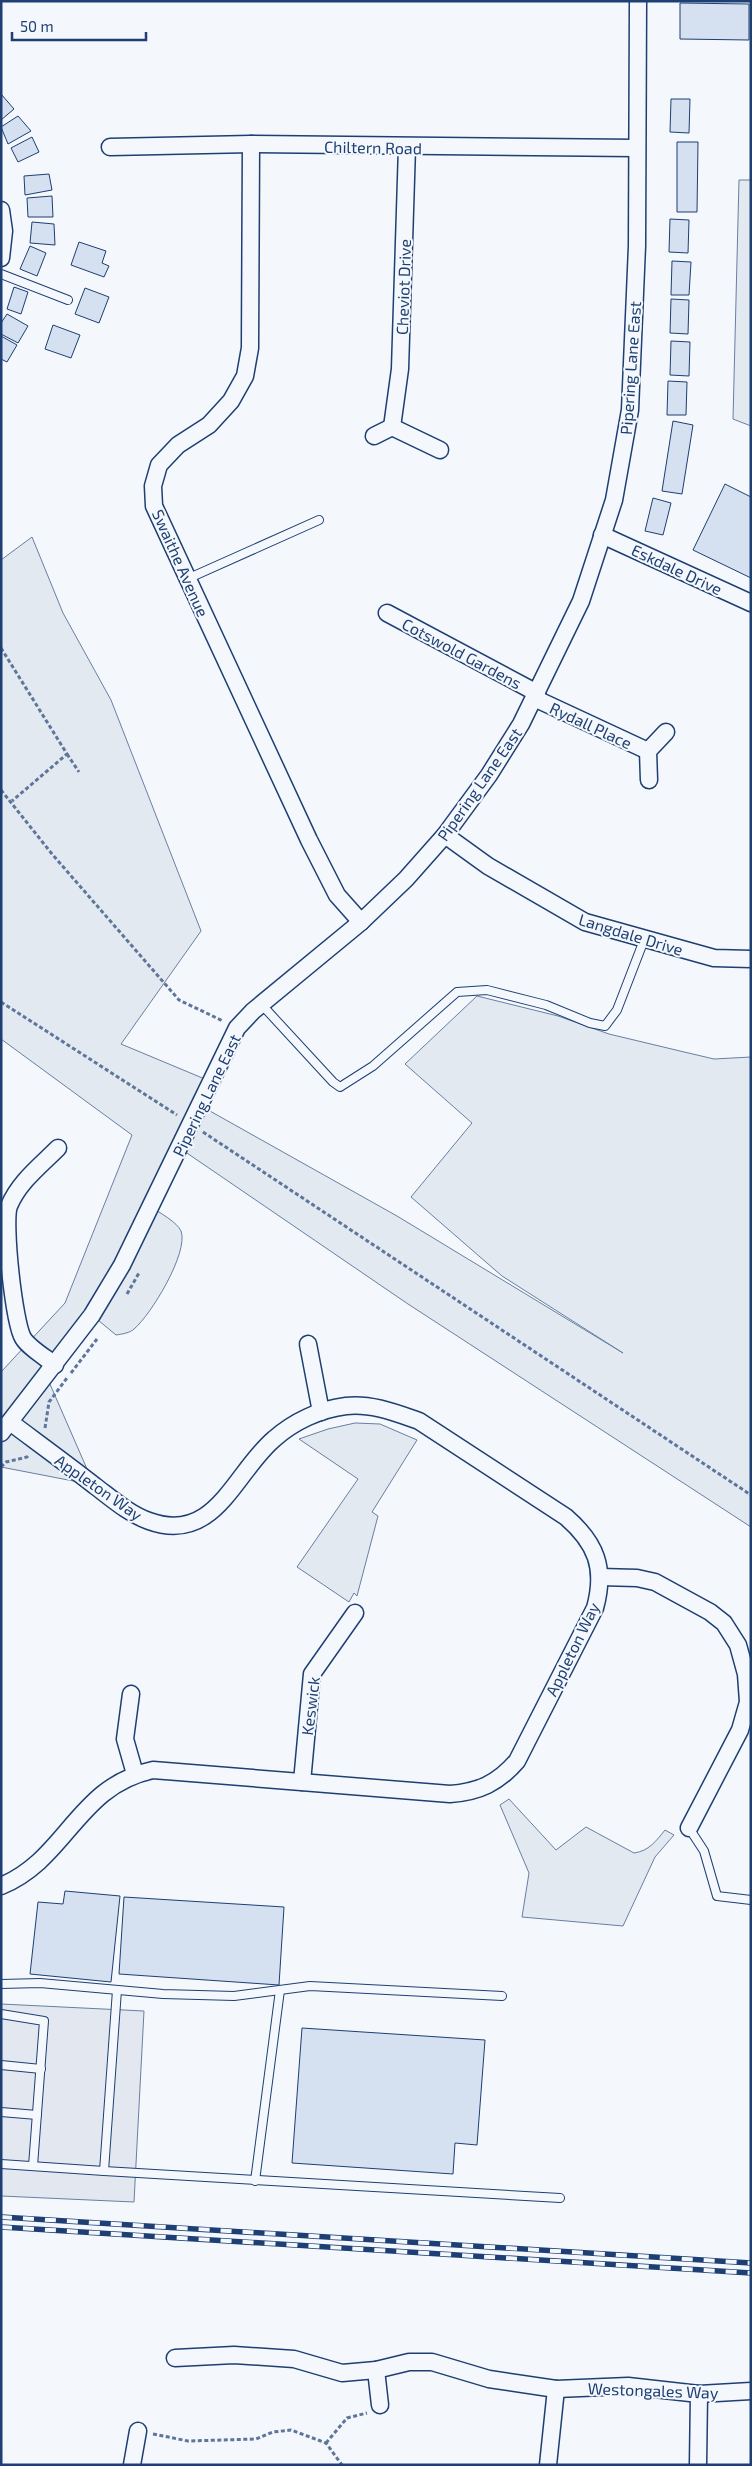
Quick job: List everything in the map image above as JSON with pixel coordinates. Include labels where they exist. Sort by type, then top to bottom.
[{"type":"street","name":"Pipering Lane East","points":[[6,1428],[92,1315],[122,1266],[192,1125],[237,1028],[361,922],[406,879],[445,835],[489,775],[521,724],[581,601],[614,500],[630,410],[638,246],[636,148],[638,1]]},
{"type":"street","name":"Chiltern Road","points":[[110,147],[251,144],[407,148],[636,148]]},
{"type":"street","name":"Swaithe Avenue","points":[[251,144],[250,348],[245,376],[231,401],[209,425],[178,445],[159,465],[153,486],[154,506],[309,840],[337,896],[361,922]]},
{"type":"street","name":"Cheviot Drive","points":[[392,426],[400,369],[407,148]]},
{"type":"street","points":[[1,210],[4,231],[1,258]]},
{"type":"street","points":[[374,436],[392,426],[440,450]]},
{"type":"street","name":"Eskdale Drive","points":[[602,535],[751,603]]},
{"type":"street","name":"Cotswold Gardens","points":[[387,613],[535,696]]},
{"type":"street","name":"Rydall Place","points":[[535,696],[648,751]]},
{"type":"street","name":"Rydall Place","points":[[649,780],[648,751],[666,732]]},
{"type":"street","name":"Langdale Drive","points":[[445,835],[488,866],[585,922],[714,958],[751,960]]},
{"type":"street","points":[[54,1365],[23,1339],[16,1321],[7,1228],[8,1208],[16,1192],[24,1180],[58,1148]]},
{"type":"street","points":[[308,1344],[321,1412]]},
{"type":"street","name":"Appleton Way","points":[[1,1886],[28,1869],[56,1845],[101,1793],[135,1774],[152,1770],[450,1794],[472,1793],[491,1785],[506,1774],[517,1760],[595,1608],[600,1577],[592,1546],[582,1530],[566,1516],[419,1421],[370,1407],[346,1406],[321,1412],[295,1424],[274,1438],[210,1514],[193,1523],[179,1526],[165,1526],[147,1521],[6,1428]]},
{"type":"street","points":[[600,1577],[637,1578],[655,1582],[710,1612],[724,1623],[738,1645],[748,1674],[748,1702],[740,1730],[689,1828]]},
{"type":"street","name":"Keswick","points":[[302,1782],[312,1674],[356,1613]]},
{"type":"street","points":[[131,1694],[125,1739],[135,1774]]},
{"type":"street","name":"Westongales Way","points":[[175,2358],[234,2355],[294,2358],[342,2373],[376,2370],[409,2362],[432,2362],[488,2380],[556,2389],[628,2386],[699,2394],[751,2390]]},
{"type":"street","points":[[376,2370],[380,2405]]},
{"type":"street","points":[[548,2465],[556,2389]]},
{"type":"street","points":[[698,2465],[699,2394]]},
{"type":"street","points":[[132,2465],[138,2431]]},
{"type":"lane","points":[[1,274],[68,300]]},
{"type":"lane","points":[[188,579],[319,520]]},
{"type":"lane","points":[[262,1005],[333,1082],[340,1086],[373,1066],[457,992],[487,990],[546,1005],[590,1023],[606,1026],[617,1010],[644,940]]},
{"type":"lane","points":[[689,1828],[704,1851],[718,1896],[751,1900]]},
{"type":"lane","points":[[1,1984],[40,1983],[117,1990],[234,1996],[310,1986],[502,1996]]},
{"type":"lane","points":[[104,2171],[117,1990]]},
{"type":"lane","points":[[255,2181],[280,1990]]},
{"type":"lane","points":[[1,2014],[44,2021],[34,2166]]},
{"type":"lane","points":[[1,2065],[41,2069]]},
{"type":"lane","points":[[1,2112],[37,2115]]},
{"type":"lane","points":[[1,2164],[255,2181],[560,2198]]},
{"type":"path","points":[[1,648],[79,772]]},
{"type":"path","points":[[12,801],[67,754]]},
{"type":"path","points":[[1,790],[12,801],[52,854],[179,1000],[237,1028]]},
{"type":"path","points":[[1,1002],[192,1125],[751,1495]]},
{"type":"path","points":[[326,2443],[347,2418],[367,2413],[380,2405]]},
{"type":"path","points":[[138,2431],[188,2441],[256,2439],[273,2432],[291,2430],[326,2443],[342,2465]]},
{"type":"shaded area","points":[[739,180],[751,180],[751,426],[733,419]]},
{"type":"shaded area","points":[[32,537],[63,613],[111,700],[201,931],[121,1044],[212,1082],[201,1106],[397,1216],[623,1353],[502,1276],[411,1197],[472,1123],[405,1064],[477,996],[558,1016],[609,1034],[714,1059],[751,1057],[751,1527],[408,1304],[181,1149],[151,1207],[176,1224],[181,1231],[182,1241],[179,1253],[167,1283],[141,1322],[126,1333],[116,1335],[92,1315],[46,1375],[94,1485],[1,1467],[1,1372],[65,1303],[132,1135],[1,1039],[1,560]]},
{"type":"shaded area","points":[[355,1423],[380,1424],[417,1440],[372,1512],[378,1516],[357,1596],[354,1593],[349,1602],[297,1567],[358,1479],[299,1439],[328,1429]]},
{"type":"shaded area","points":[[509,1799],[556,1850],[586,1827],[634,1853],[648,1848],[665,1830],[674,1835],[655,1857],[623,1926],[522,1917],[529,1873],[500,1805]]},
{"type":"shaded area","points":[[1,2004],[144,2011],[134,2202],[1,2196]]},
{"type":"building","points":[[680,3],[749,4],[749,40],[680,39]]},
{"type":"building","points":[[1,94],[14,109],[1,120]]},
{"type":"building","points":[[671,99],[690,99],[689,133],[670,132]]},
{"type":"building","points":[[18,116],[31,131],[8,144],[1,127]]},
{"type":"building","points":[[32,137],[39,152],[18,162],[11,148]]},
{"type":"building","points":[[677,142],[698,142],[697,212],[677,212]]},
{"type":"building","points":[[49,174],[52,190],[25,195],[24,176]]},
{"type":"building","points":[[52,196],[53,217],[28,217],[27,198]]},
{"type":"building","points":[[670,219],[689,220],[688,253],[669,252]]},
{"type":"building","points":[[32,222],[54,224],[55,245],[30,243]]},
{"type":"building","points":[[79,242],[106,251],[102,263],[109,266],[104,277],[71,265]]},
{"type":"building","points":[[30,246],[46,253],[37,276],[20,269]]},
{"type":"building","points":[[672,261],[691,262],[689,295],[671,295]]},
{"type":"building","points":[[14,287],[28,292],[21,314],[7,309]]},
{"type":"building","points":[[85,288],[109,297],[99,323],[75,314]]},
{"type":"building","points":[[671,299],[689,300],[688,334],[670,333]]},
{"type":"building","points":[[7,314],[28,326],[18,343],[1,334],[1,323]]},
{"type":"building","points":[[53,325],[80,335],[71,358],[45,349]]},
{"type":"building","points":[[1,336],[17,345],[7,362],[1,359]]},
{"type":"building","points":[[671,341],[690,342],[689,376],[670,375]]},
{"type":"building","points":[[668,381],[687,382],[686,415],[667,415]]},
{"type":"building","points":[[673,421],[693,425],[682,494],[662,491]]},
{"type":"building","points":[[725,484],[751,497],[751,578],[693,550]]},
{"type":"building","points":[[653,498],[671,503],[663,535],[645,531]]},
{"type":"building","points":[[65,1891],[120,1896],[111,1982],[30,1974],[38,1902],[63,1904]]},
{"type":"building","points":[[124,1897],[284,1907],[279,1985],[119,1974]]},
{"type":"building","points":[[302,2028],[485,2040],[477,2145],[455,2143],[453,2174],[292,2163]]},
{"type":"railway","points":[[1,2217],[751,2263]]},
{"type":"railway","points":[[1,2227],[751,2273]]}]
